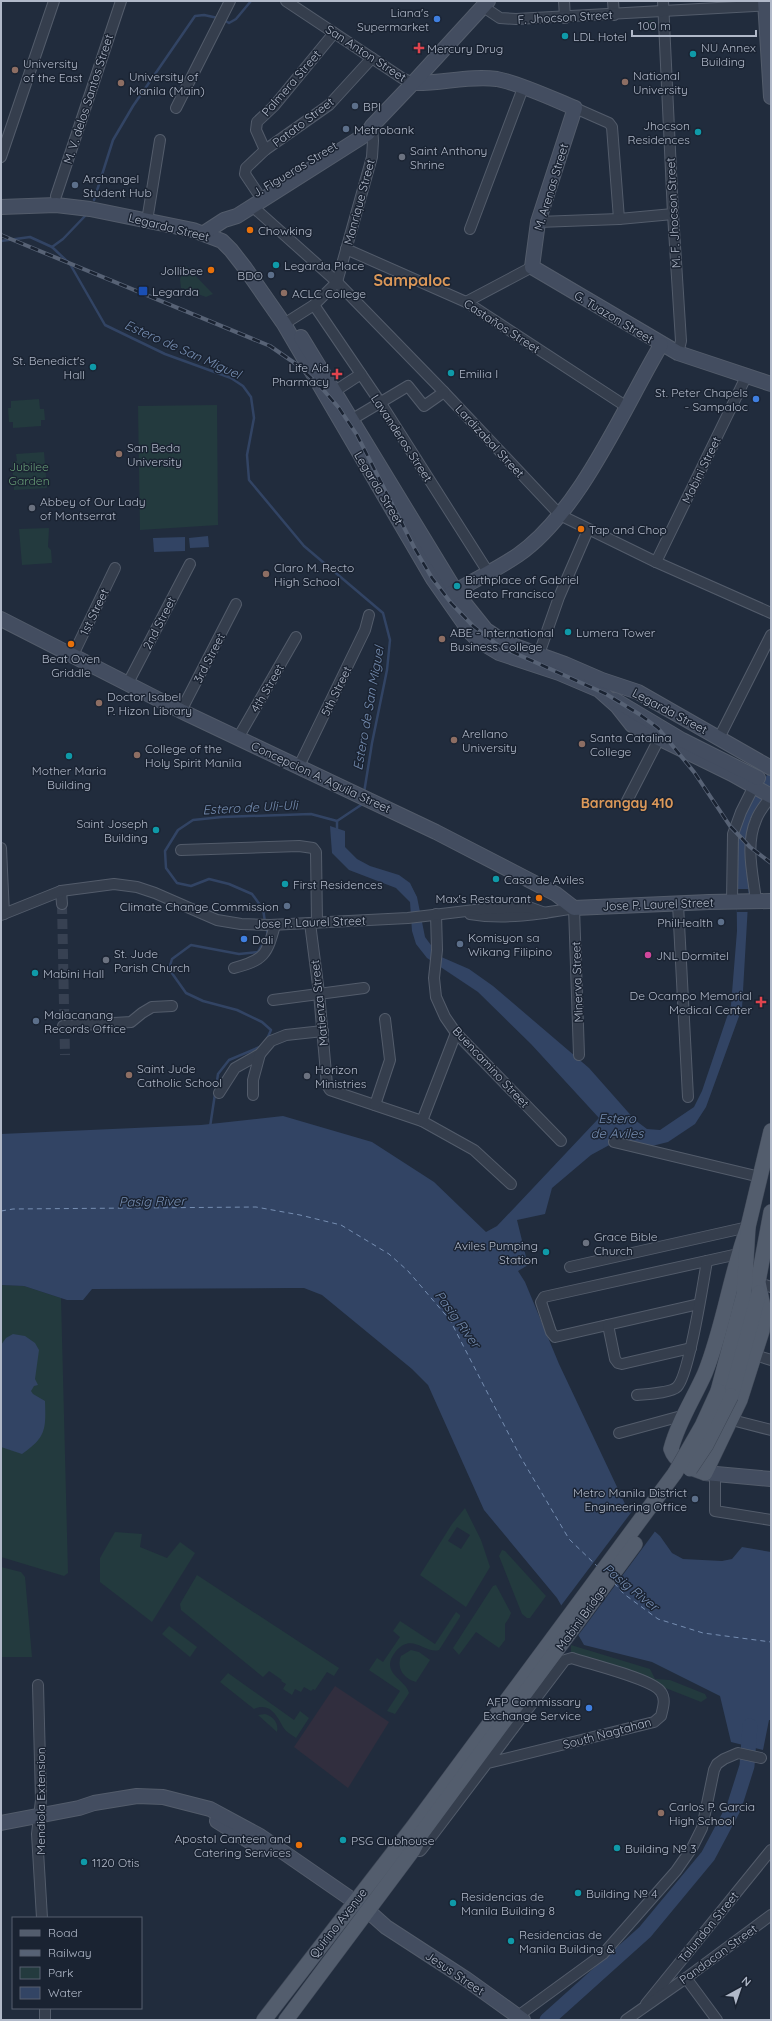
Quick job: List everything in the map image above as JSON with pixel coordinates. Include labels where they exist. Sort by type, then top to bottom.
[{"type":"main road","name":"J. Figueras Street","points":[[224,220],[228,210],[257,192],[289,178],[351,145],[368,133],[372,126],[485,4]]},
{"type":"main road","points":[[767,4],[771,97]]},
{"type":"main road","name":"San Anton Street","points":[[413,83],[437,82],[464,78],[497,79],[575,108]]},
{"type":"main road","name":"M. Arenas Street","points":[[532,267],[538,222],[575,108]]},
{"type":"main road","name":"J. Figueras Street","points":[[208,230],[224,220],[237,216],[289,178]]},
{"type":"main road","name":"Legarda Street","points":[[1,197],[56,196],[148,217]]},
{"type":"main road","name":"Legarda Street","points":[[1,207],[56,205],[148,217],[189,220],[208,230],[226,232],[239,245],[288,322],[335,391],[470,632],[489,648],[509,657],[601,685],[638,692],[770,766]]},
{"type":"main road","name":"G. Tuazon Street","points":[[532,267],[661,345],[678,353],[746,377],[771,384]]},
{"type":"main road","name":"Legarda Street","points":[[288,322],[307,366],[450,594],[471,613],[486,630],[504,642],[539,654],[601,685],[632,725],[660,727],[765,791]]},
{"type":"main road","points":[[450,594],[518,555],[560,515],[599,456],[661,345]]},
{"type":"main road","name":"Concepcion A. Aguila Street","points":[[1,619],[181,711],[372,800],[556,894],[574,908]]},
{"type":"main road","points":[[601,685],[660,727],[746,760],[770,766]]},
{"type":"main road","name":"Jose P. Laurel Street","points":[[574,908],[771,901]]},
{"type":"main road","points":[[724,1394],[758,1227],[771,1132]]},
{"type":"main road","points":[[771,1212],[738,1254],[716,1340],[705,1373],[672,1444],[673,1455],[680,1462],[710,1474],[771,1479]]},
{"type":"main road","points":[[758,1227],[758,1282],[765,1287]]},
{"type":"main road","points":[[710,1474],[732,1420],[762,1331],[765,1287],[771,1257]]},
{"type":"main road","points":[[724,1394],[765,1287]]},
{"type":"main road","name":"Mabini Bridge","points":[[417,1831],[680,1482],[706,1445],[724,1394]]},
{"type":"main road","name":"Jesus Street","points":[[1,1823],[79,1808],[94,1802],[137,1796],[172,1798],[210,1808],[243,1826],[352,1904],[466,1979],[520,2018]]},
{"type":"main road","name":"Quirino Avenue","points":[[289,2015],[413,1850],[417,1831]]},
{"type":"main road","name":"Quirino Avenue","points":[[264,2020],[352,1904],[417,1831]]},
{"type":"main road","points":[[280,2000],[289,2015]]},
{"type":"street","points":[[1,156],[54,1]]},
{"type":"street","name":"M. V. delos Santos Street","points":[[56,196],[121,1]]},
{"type":"street","points":[[176,108],[230,1]]},
{"type":"street","name":"San Anton Street","points":[[286,1],[402,78],[413,83]]},
{"type":"street","points":[[564,1],[565,18]]},
{"type":"street","points":[[613,1],[614,15]]},
{"type":"street","name":"F. Jhocson Street","points":[[485,4],[500,18],[565,18],[614,15],[664,6],[767,4]]},
{"type":"street","name":"M. F. Jhocson Street","points":[[664,6],[673,214],[681,341],[678,353]]},
{"type":"street","name":"Palmera Street","points":[[265,150],[256,130],[257,122],[274,106],[334,33]]},
{"type":"street","name":"Patato Street","points":[[265,150],[329,105],[372,58]]},
{"type":"street","points":[[470,228],[523,88]]},
{"type":"street","name":"San Anton Street","points":[[575,108],[611,124],[619,219]]},
{"type":"street","name":"Manrique Street","points":[[288,322],[314,305],[337,282],[372,157],[372,126]]},
{"type":"street","points":[[148,217],[160,140]]},
{"type":"street","points":[[257,192],[244,170],[265,150]]},
{"type":"street","name":"Lardizabal Street","points":[[252,206],[337,282],[444,392],[560,515],[656,562],[771,613]]},
{"type":"street","points":[[538,222],[619,219],[673,214]]},
{"type":"street","name":"Castaños Street","points":[[346,249],[466,302],[627,407]]},
{"type":"street","points":[[466,302],[532,267]]},
{"type":"street","name":"Lavanderos Street","points":[[314,305],[380,402],[488,572]]},
{"type":"street","points":[[335,391],[361,374]]},
{"type":"street","name":"Mabini Street","points":[[656,562],[746,377]]},
{"type":"street","points":[[351,420],[408,386],[424,406],[444,392]]},
{"type":"street","points":[[539,654],[559,597],[588,530]]},
{"type":"street","name":"2nd Street","points":[[128,683],[190,564]]},
{"type":"street","name":"1st Street","points":[[73,655],[115,568]]},
{"type":"street","name":"3rd Street","points":[[181,711],[236,604]]},
{"type":"street","name":"5th Street","points":[[299,766],[365,630],[370,615]]},
{"type":"street","points":[[719,738],[771,635]]},
{"type":"street","name":"4th Street","points":[[238,738],[296,637]]},
{"type":"street","points":[[627,801],[660,727]]},
{"type":"street","points":[[743,901],[733,834],[741,812],[765,791]]},
{"type":"street","points":[[743,901],[752,836],[765,791]]},
{"type":"street","name":"Matienza Street","points":[[181,850],[300,846],[313,848],[316,852],[314,923],[327,1085],[330,1090],[422,1121],[474,1150],[512,1184]]},
{"type":"street","points":[[1,848],[2,914]]},
{"type":"street","name":"Jose P. Laurel Street","points":[[2,914],[62,891],[114,884],[137,887],[155,893],[217,920],[241,924],[272,925],[314,923],[408,918],[434,914],[462,913],[499,917],[545,913],[574,908]]},
{"type":"street","points":[[62,891],[62,904]]},
{"type":"street","points":[[678,904],[688,1097]]},
{"type":"street","name":"Minerva Street","points":[[574,908],[579,1055]]},
{"type":"street","name":"Buencamino Street","points":[[434,914],[437,950],[434,966],[436,997],[445,1017],[456,1033],[561,1141]]},
{"type":"street","points":[[234,968],[254,963],[265,953],[272,925]]},
{"type":"street","points":[[273,1000],[364,988]]},
{"type":"street","points":[[63,1026],[131,1022],[152,1007],[172,1006]]},
{"type":"street","points":[[375,1105],[390,1060],[385,1018]]},
{"type":"street","points":[[253,1095],[253,1080],[256,1062],[260,1054],[271,1042],[279,1037],[323,1031]]},
{"type":"street","points":[[422,1121],[456,1033]]},
{"type":"street","points":[[219,1093],[235,1068],[260,1054]]},
{"type":"street","points":[[614,1142],[765,1176]]},
{"type":"street","points":[[570,1267],[758,1227]]},
{"type":"street","points":[[699,1304],[555,1337],[551,1332],[541,1300],[544,1297],[738,1254]]},
{"type":"street","points":[[638,1395],[672,1390],[677,1387],[691,1348],[707,1261]]},
{"type":"street","points":[[608,1325],[618,1363],[622,1364],[691,1348]]},
{"type":"street","points":[[755,1355],[771,1360]]},
{"type":"street","points":[[619,1433],[685,1415]]},
{"type":"street","points":[[732,1420],[771,1430]]},
{"type":"street","points":[[710,1474],[715,1511],[771,1520]]},
{"type":"street","name":"South Nagtahan","points":[[413,1850],[420,1851],[422,1849],[568,1658],[647,1681],[661,1690],[664,1698],[661,1716],[654,1722],[488,1764]]},
{"type":"street","name":"Mendiola Extension","points":[[38,1685],[42,1800],[37,1834],[42,1917]]},
{"type":"street","points":[[520,2018],[603,1954],[676,1871],[692,1848],[702,1828],[714,1770],[717,1764],[738,1753],[757,1757]]},
{"type":"street","name":"Talundon Street","points":[[646,2004],[771,1850]]},
{"type":"street","name":"Pandacan Street","points":[[626,2020],[646,2004],[686,1978],[771,1915]]},
{"type":"street","points":[[686,1978],[717,2020]]},
{"type":"street","points":[[45,2009],[46,2020]]},
{"type":"shaded area","points":[[335,1686],[389,1722],[348,1788],[294,1747]]},
{"type":"green space","points":[[654,20],[657,23],[657,30],[653,32],[647,27],[646,21]]},
{"type":"green space","points":[[186,266],[213,294],[206,297],[181,288],[180,279]]},
{"type":"green space","points":[[39,399],[40,409],[44,409],[45,420],[41,420],[41,426],[13,428],[13,422],[9,422],[8,408],[11,408],[11,401]]},
{"type":"green space","points":[[217,405],[218,525],[140,530],[138,406]]},
{"type":"green space","name":"Jubilee Garden","points":[[44,452],[47,488],[14,490],[12,462],[17,461],[16,454]]},
{"type":"green space","points":[[49,528],[48,547],[51,550],[52,563],[22,565],[19,529]]},
{"type":"green space","points":[[1,1285],[24,1286],[61,1298],[68,1573],[64,1576],[1,1557]]},
{"type":"green space","points":[[465,1508],[481,1540],[490,1567],[466,1607],[420,1575],[452,1524]],"holes":[[[457,1527],[470,1535],[461,1549],[448,1541]]]},
{"type":"green space","points":[[115,1532],[142,1534],[140,1547],[167,1558],[180,1542],[195,1553],[152,1622],[100,1582],[100,1558]]},
{"type":"green space","points":[[502,1550],[505,1551],[546,1596],[530,1618],[527,1618],[522,1614],[499,1556]]},
{"type":"green space","points":[[1,1567],[21,1572],[25,1577],[32,1657],[1,1657]]},
{"type":"green space","points":[[197,1575],[339,1668],[334,1676],[327,1672],[315,1690],[313,1689],[311,1691],[304,1687],[301,1692],[295,1689],[292,1695],[283,1689],[286,1684],[269,1671],[263,1677],[181,1610],[180,1604]]},
{"type":"green space","points":[[496,1585],[511,1613],[505,1624],[505,1640],[499,1648],[476,1632],[459,1655],[453,1648],[493,1586]]},
{"type":"green space","points":[[456,1612],[460,1615],[460,1617],[439,1650],[429,1649],[413,1643],[408,1643],[396,1651],[391,1659],[391,1670],[407,1688],[409,1693],[395,1714],[387,1711],[400,1691],[369,1670],[377,1658],[383,1662],[400,1637],[393,1631],[400,1621],[435,1644]]},
{"type":"green space","points":[[169,1626],[197,1647],[190,1657],[162,1634]]},
{"type":"green space","points":[[571,1645],[650,1669],[655,1679],[670,1680],[705,1694],[707,1698],[701,1702],[663,1687],[653,1681],[571,1653]]},
{"type":"green space","points":[[411,1650],[419,1652],[430,1660],[416,1682],[405,1676],[400,1669],[401,1656]]},
{"type":"green space","points":[[228,1673],[294,1720],[300,1711],[309,1718],[296,1738],[284,1729],[272,1711],[264,1707],[254,1709],[220,1682]]},
{"type":"green space","points":[[265,1714],[271,1716],[275,1720],[277,1732],[258,1715]]},
{"type":"water","points":[[208,536],[209,547],[190,548],[189,538]]},
{"type":"water","points":[[185,537],[185,551],[154,552],[153,538]]},
{"type":"water","name":"Pasig River","points":[[771,769],[771,786],[754,811],[745,845],[749,887],[742,1008],[706,1107],[695,1124],[668,1142],[652,1146],[635,1147],[613,1143],[591,1155],[552,1188],[545,1214],[517,1220],[528,1265],[518,1271],[525,1282],[559,1364],[626,1506],[660,1536],[672,1553],[683,1559],[722,1561],[732,1559],[742,1547],[771,1552],[771,1720],[769,1720],[763,1750],[731,1742],[720,1696],[652,1662],[584,1645],[557,1598],[484,1510],[428,1385],[412,1369],[322,1295],[304,1288],[92,1289],[83,1300],[67,1300],[24,1286],[1,1285],[1,1134],[201,1125],[283,1116],[372,1142],[434,1182],[486,1232],[497,1226],[599,1118],[531,1044],[478,992],[427,958],[416,944],[412,931],[410,902],[396,888],[349,870],[332,853],[330,826],[345,831],[345,847],[357,859],[370,866],[399,875],[410,883],[417,897],[425,937],[439,956],[469,969],[493,986],[589,1068],[635,1120],[647,1129],[660,1130],[694,1107],[702,1091],[731,1005],[737,931],[736,841],[742,813]]},
{"type":"water","points":[[13,1334],[25,1336],[35,1343],[39,1350],[35,1379],[38,1385],[34,1386],[31,1391],[33,1394],[45,1401],[43,1432],[36,1443],[22,1454],[1,1447],[1,1345],[6,1338]]},
{"type":"pier","points":[[736,889],[748,889],[749,912],[737,912]]},
{"type":"pier","points":[[633,1510],[656,1530],[577,1637],[560,1607]]},
{"type":"waterway","points":[[224,20],[229,23],[236,19],[251,1]]},
{"type":"waterway","points":[[94,200],[113,140],[133,106],[195,16],[204,15],[218,18]]},
{"type":"waterway","points":[[52,247],[63,239],[86,215]]},
{"type":"waterway","name":"Estero de San Miguel","points":[[1,241],[30,237],[52,247],[70,264],[105,325],[165,354],[231,378],[243,386],[251,397],[254,418],[247,455],[249,480],[304,546],[383,613],[390,640],[387,670],[372,743],[364,793]]},
{"type":"waterway","name":"Estero de Uli-Uli","points":[[265,922],[263,909],[252,894],[229,884],[209,879],[191,886],[177,883],[166,868],[165,851],[178,830],[193,820],[222,817],[311,814],[337,821],[361,805],[362,801]]},
{"type":"waterway","name":"Estero de Aviles","points":[[337,821],[337,830]]},
{"type":"waterway","name":"Estero de Uli-Uli","points":[[266,927],[268,935],[258,952],[239,954],[191,945],[172,959],[169,969],[186,993],[203,1001],[237,1010],[262,1022],[271,1030],[267,1039]]},
{"type":"waterway","name":"Estero de Uli-Uli","points":[[210,1127],[218,1074],[229,1060],[262,1046]]},
{"type":"waterway","points":[[547,2020],[645,1932],[708,1856],[734,1807],[747,1766],[750,1726]]},
{"type":"ferry route","points":[[1,1211],[13,1209],[256,1207],[300,1215],[341,1225],[389,1254],[408,1271],[450,1320],[520,1456],[569,1539],[598,1567]]},
{"type":"ferry route","points":[[614,1583],[624,1594],[658,1619],[703,1633],[771,1642]]},
{"type":"tunnel","points":[[62,904],[65,1055]]},
{"type":"railway","points":[[1,235],[270,346],[296,364],[320,386],[339,408],[357,435],[415,549],[432,578],[451,603],[473,626],[499,646],[606,694],[639,714],[658,728],[694,772],[730,826],[750,847],[771,863]]},
{"type":"place","name":"Liana's Supermarket","points":[[437,19]]},
{"type":"place","name":"LDL Hotel","points":[[565,36]]},
{"type":"place","name":"Mercury Drug","points":[[419,48]]},
{"type":"place","name":"NU Annex Building","points":[[693,54]]},
{"type":"place","name":"University of the East","points":[[15,70]]},
{"type":"place","name":"National University","points":[[625,82]]},
{"type":"place","name":"University of Manila (Main)","points":[[121,83]]},
{"type":"place","name":"BPI","points":[[355,106]]},
{"type":"place","name":"Metrobank","points":[[346,129]]},
{"type":"place","name":"Jhocson Residences","points":[[698,132]]},
{"type":"place","name":"Saint Anthony Shrine","points":[[402,157]]},
{"type":"place","name":"Archangel Student Hub","points":[[75,185]]},
{"type":"place","name":"Chowking","points":[[250,230]]},
{"type":"place","name":"Legarda Place","points":[[276,265]]},
{"type":"place","name":"Jollibee","points":[[211,270]]},
{"type":"place","name":"BDO","points":[[271,275]]},
{"type":"place","name":"Legarda","points":[[143,291]]},
{"type":"place","name":"ACLC College","points":[[284,293]]},
{"type":"place","name":"St. Benedict's Hall","points":[[93,367]]},
{"type":"place","name":"Emilia I","points":[[451,373]]},
{"type":"place","name":"Life Aid Pharmacy","points":[[337,374]]},
{"type":"place","name":"St. Peter Chapels - Sampaloc","points":[[756,399]]},
{"type":"place","name":"San Beda University","points":[[119,454]]},
{"type":"place","name":"Abbey of Our Lady of Montserrat","points":[[32,508]]},
{"type":"place","name":"Tap and Chop","points":[[581,529]]},
{"type":"place","name":"Claro M. Recto High School","points":[[266,574]]},
{"type":"place","name":"Birthplace of Gabriel Beato Francisco","points":[[457,586]]},
{"type":"place","name":"Lumera Tower","points":[[568,632]]},
{"type":"place","name":"ABE - International Business College","points":[[442,639]]},
{"type":"place","name":"Beat Oven Griddle","points":[[71,644]]},
{"type":"place","name":"Doctor Isabel P. Hizon Library","points":[[99,703]]},
{"type":"place","name":"Arellano University","points":[[454,740]]},
{"type":"place","name":"Santa Catalina College","points":[[582,744]]},
{"type":"place","name":"College of the Holy Spirit Manila","points":[[137,755]]},
{"type":"place","name":"Mother Maria Building","points":[[69,756]]},
{"type":"place","name":"Saint Joseph Building","points":[[156,830]]},
{"type":"place","name":"Casa de Aviles","points":[[496,879]]},
{"type":"place","name":"First Residences","points":[[285,884]]},
{"type":"place","name":"Max's Restaurant","points":[[539,898]]},
{"type":"place","name":"Climate Change Commission","points":[[287,906]]},
{"type":"place","name":"PhilHealth","points":[[721,922]]},
{"type":"place","name":"Dali","points":[[244,939]]},
{"type":"place","name":"Komisyon sa Wikang Filipino","points":[[460,944]]},
{"type":"place","name":"JNL Dormitel","points":[[648,955]]},
{"type":"place","name":"St. Jude Parish Church","points":[[106,960]]},
{"type":"place","name":"Mabini Hall","points":[[35,973]]},
{"type":"place","name":"De Ocampo Memorial Medical Center","points":[[761,1002]]},
{"type":"place","name":"Malacanang Records Office","points":[[36,1021]]},
{"type":"place","name":"Saint Jude Catholic School","points":[[129,1075]]},
{"type":"place","name":"Horizon Ministries","points":[[307,1076]]},
{"type":"place","name":"Grace Bible Church","points":[[586,1243]]},
{"type":"place","name":"Aviles Pumping Station","points":[[546,1252]]},
{"type":"place","name":"Metro Manila District Engineering Office","points":[[695,1499]]},
{"type":"place","name":"AFP Commissary Exchange Service","points":[[589,1708]]},
{"type":"place","name":"Carlos P. Garcia High School","points":[[661,1813]]},
{"type":"place","name":"PSG Clubhouse","points":[[343,1840]]},
{"type":"place","name":"Apostol Canteen and Catering Services","points":[[299,1845]]},
{"type":"place","name":"Building № 3","points":[[617,1848]]},
{"type":"place","name":"1120 Otis","points":[[84,1862]]},
{"type":"place","name":"Building № 4","points":[[578,1893]]},
{"type":"place","name":"Residencias de Manila Building 8","points":[[453,1903]]},
{"type":"place","name":"Residencias de Manila Building &","points":[[511,1941]]},
{"type":"district","name":"Sampaloc","points":[[412,280]]},
{"type":"district","name":"Barangay 410","points":[[627,803]]}]
